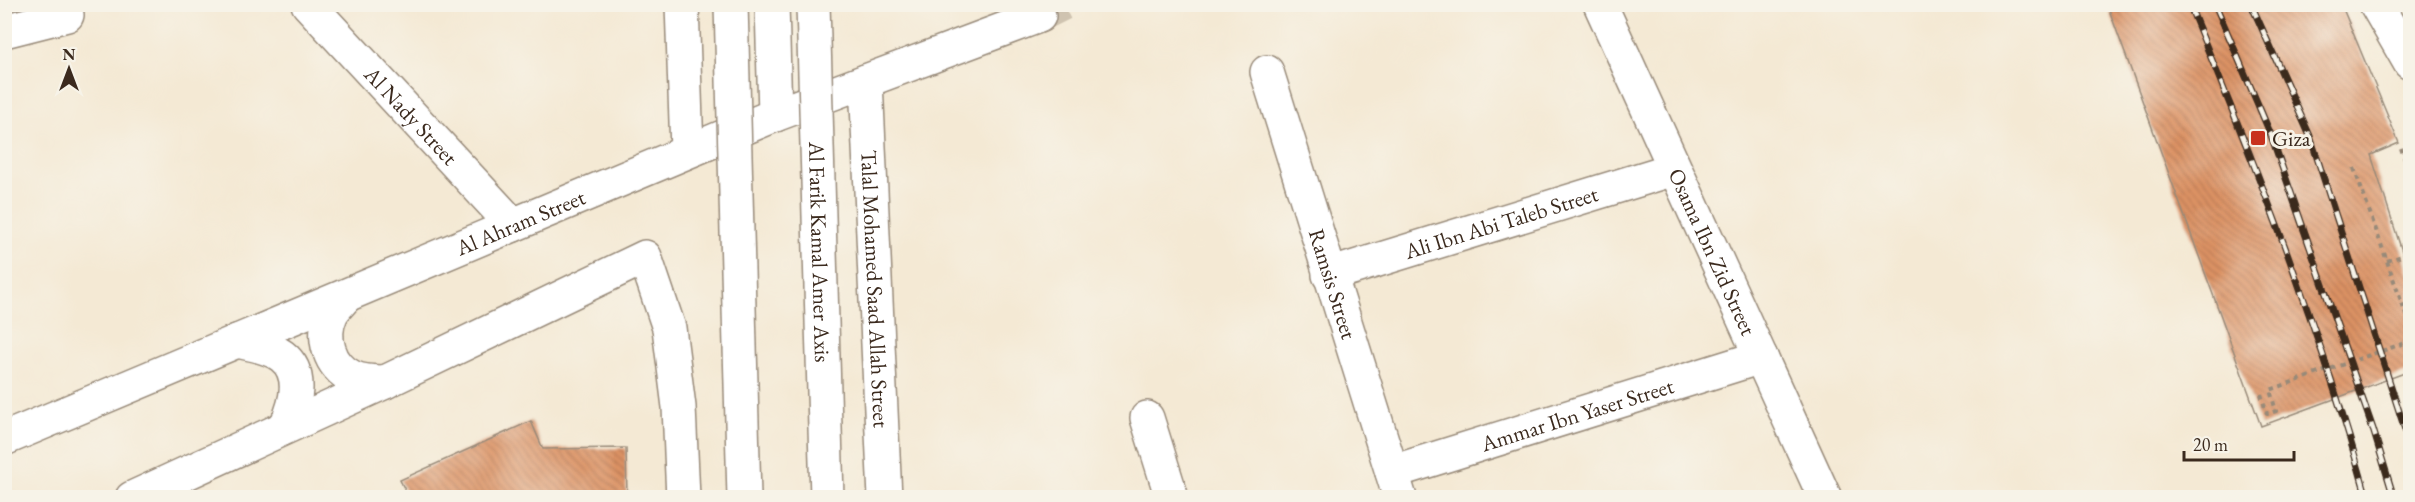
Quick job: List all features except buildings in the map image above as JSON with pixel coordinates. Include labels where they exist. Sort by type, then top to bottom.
[{"type":"main road","name":"Al Nady Street","points":[[308,4],[513,225]]},
{"type":"main road","points":[[682,4],[687,151]]},
{"type":"main road","points":[[731,4],[744,498]]},
{"type":"main road","points":[[772,4],[776,115]]},
{"type":"main road","name":"Al Farik Kamal Amer Axis","points":[[813,4],[827,498]]},
{"type":"main road","name":"Osama Ibn Zid Street","points":[[1599,4],[1825,498]]},
{"type":"main road","points":[[2376,4],[2410,63]]},
{"type":"main road","name":"Al Ahram Street","points":[[4,439],[687,151],[1040,10]]},
{"type":"main road","points":[[4,31],[67,15]]},
{"type":"main road","name":"Ramsis Street","points":[[1267,72],[1396,485]]},
{"type":"main road","name":"Talal Mohamed Saad Allah Street","points":[[866,81],[885,498]]},
{"type":"main road","name":"Ali Ibn Abi Taleb Street","points":[[1329,275],[1674,170]]},
{"type":"main road","points":[[132,498],[385,382],[645,257],[669,328],[679,407],[683,498]]},
{"type":"main road","points":[[346,296],[332,313],[327,327],[326,342],[331,356],[339,368],[351,377],[385,382]]},
{"type":"main road","points":[[237,340],[267,348],[282,356],[291,368],[296,381],[296,396],[294,409],[286,426]]},
{"type":"main road","name":"Ammar Ibn Yaser Street","points":[[1396,485],[1761,357]]},
{"type":"main road","points":[[1148,418],[1172,498]]},
{"type":"path","points":[[2401,148],[2410,174]]},
{"type":"path","points":[[2354,168],[2410,326]]},
{"type":"path","points":[[2387,261],[2410,253]]},
{"type":"path","points":[[2405,312],[2410,310]]},
{"type":"path","points":[[2261,394],[2267,414],[2276,411],[2270,390],[2410,341]]},
{"type":"tunnel","points":[[1039,16],[1063,4]]},
{"type":"railway","points":[[2189,4],[2286,248],[2329,372],[2367,498]]},
{"type":"railway","points":[[2215,4],[2271,135],[2373,429],[2394,498]]},
{"type":"railway","points":[[2251,4],[2310,136],[2410,445]]},
{"type":"place","name":"Giza","points":[[2258,138]]}]
